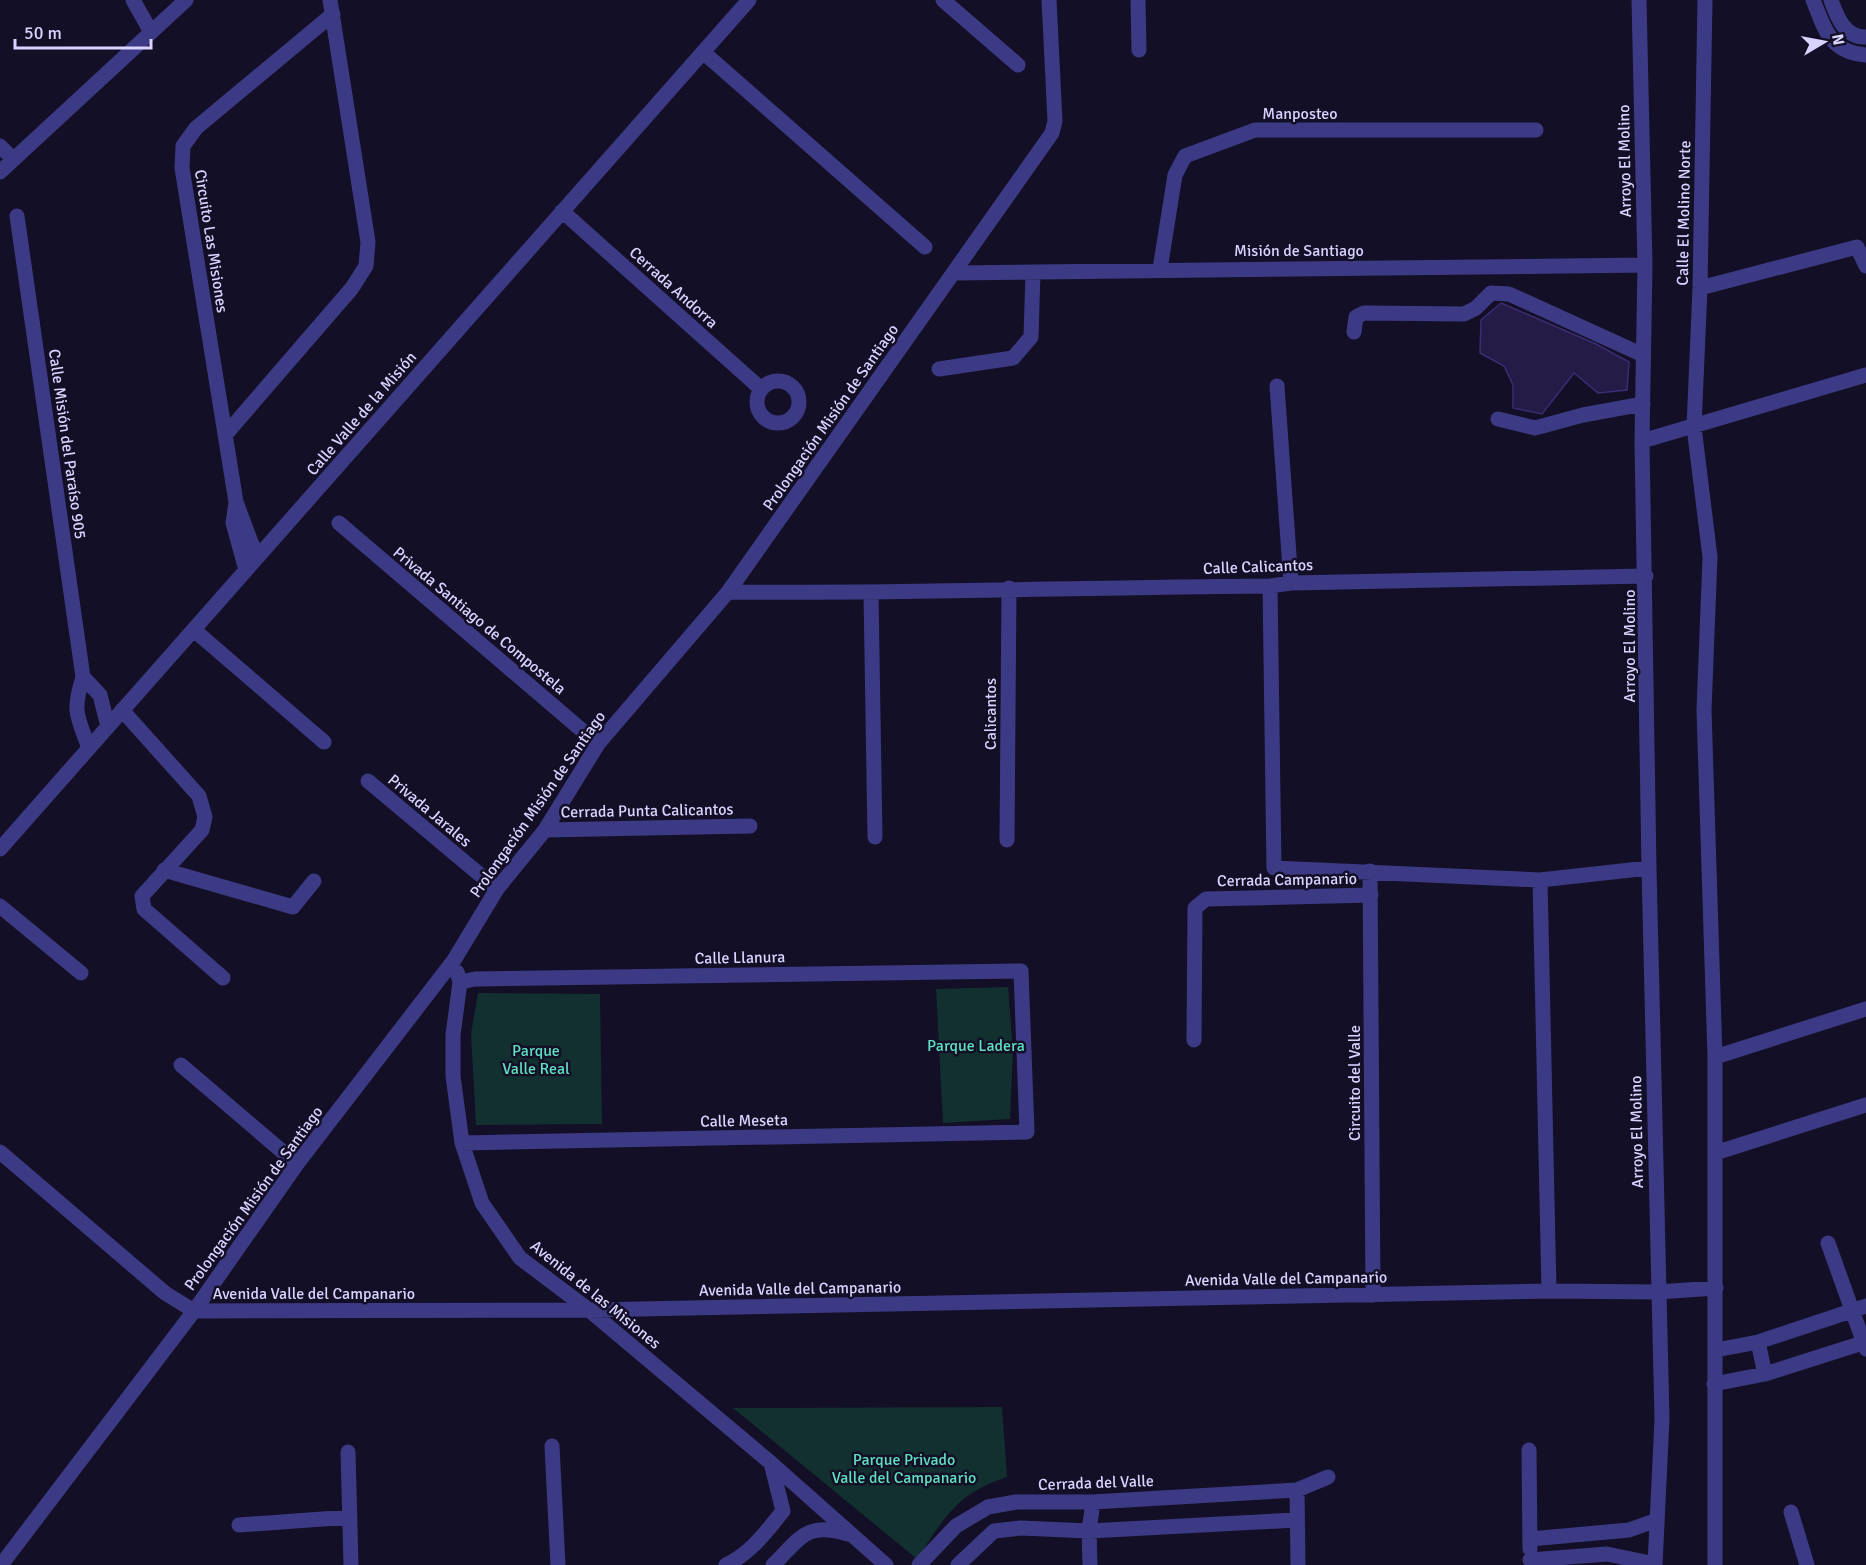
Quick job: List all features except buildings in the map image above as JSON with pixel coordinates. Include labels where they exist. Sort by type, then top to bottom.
[{"type":"street","points":[[133,0],[151,32]]},
{"type":"street","points":[[0,172],[186,0]]},
{"type":"street","name":"Calle Valle de la Misión","points":[[0,849],[749,0]]},
{"type":"street","points":[[943,0],[1018,65]]},
{"type":"street","name":"Prolongación Misión de Santiago","points":[[3,1561],[194,1311],[297,1164],[454,960],[497,889],[545,830],[598,744],[728,592],[1052,133],[1054,121],[1049,0]]},
{"type":"street","points":[[1138,0],[1139,50]]},
{"type":"street","name":"Arroyo El Molino","points":[[1639,0],[1645,265],[1642,441],[1662,1419],[1655,1565]]},
{"type":"street","name":"Calle El Molino Norte","points":[[1705,0],[1700,288],[1694,427],[1710,557],[1704,710],[1715,1058]]},
{"type":"street","points":[[1814,0],[1824,27],[1836,45],[1851,54],[1866,55]]},
{"type":"street","points":[[1831,0],[1836,16],[1846,30],[1866,37]]},
{"type":"street","name":"Circuito Las Misiones","points":[[226,434],[352,288],[366,266],[368,242],[332,7]]},
{"type":"street","name":"Circuito Las Misiones","points":[[258,558],[236,502],[182,168],[183,146],[196,128],[332,7]]},
{"type":"street","points":[[1836,45],[1846,30]]},
{"type":"street","points":[[703,52],[925,247]]},
{"type":"street","name":"Manposteo","points":[[1160,269],[1175,175],[1185,156],[1208,146],[1255,130],[1536,130]]},
{"type":"street","points":[[0,146],[14,159]]},
{"type":"street","name":"Cerrada Andorra","points":[[562,212],[761,389]]},
{"type":"street","name":"Calle Misión del Paraíso 905","points":[[17,216],[84,677]]},
{"type":"street","points":[[1700,288],[1861,246],[1866,266]]},
{"type":"street","name":"Misión de Santiago","points":[[954,273],[1645,265]]},
{"type":"street","points":[[939,369],[1013,358],[1031,337],[1033,272]]},
{"type":"street","points":[[1354,332],[1356,317],[1364,313],[1464,314],[1476,308],[1491,293],[1509,294],[1643,356]]},
{"type":"street","points":[[1642,441],[1866,375]]},
{"type":"street","points":[[1277,386],[1291,583]]},
{"type":"street","points":[[1498,418],[1535,428],[1643,404]]},
{"type":"street","name":"Circuito Las Misiones","points":[[236,502],[233,523],[246,570]]},
{"type":"street","name":"Privada Santiago de Compostela","points":[[339,523],[598,744]]},
{"type":"street","name":"Calle Calicantos","points":[[728,592],[871,593],[1009,588],[1269,585],[1646,576]]},
{"type":"street","points":[[1269,585],[1274,868],[1540,880],[1649,868]]},
{"type":"street","name":"Calicantos","points":[[1007,840],[1009,588]]},
{"type":"street","points":[[871,593],[874,837]]},
{"type":"street","points":[[194,630],[324,742]]},
{"type":"street","points":[[89,748],[75,701],[84,677],[100,695],[108,727]]},
{"type":"street","points":[[122,710],[200,796],[205,817],[202,830],[142,896],[144,909],[223,978]]},
{"type":"street","name":"Privada Jarales","points":[[368,781],[497,889]]},
{"type":"street","name":"Cerrada Punta Calicantos","points":[[545,830],[750,826]]},
{"type":"street","points":[[164,870],[293,907],[314,881]]},
{"type":"street","name":"Circuito del Valle","points":[[1370,871],[1373,1295]]},
{"type":"street","points":[[1540,880],[1549,1291]]},
{"type":"street","name":"Cerrada Campanario","points":[[1194,1040],[1195,908],[1206,899],[1371,895]]},
{"type":"street","points":[[0,906],[81,973]]},
{"type":"street","name":"Avenida de las Misiones","points":[[454,960],[460,982],[453,1035],[453,1076],[462,1143],[482,1203],[520,1258],[589,1310],[771,1463],[886,1565]]},
{"type":"street","name":"Calle Llanura","points":[[460,982],[475,979],[1021,971],[1027,1132]]},
{"type":"street","points":[[1715,1565],[1715,1058],[1866,1009]]},
{"type":"street","points":[[181,1065],[297,1164]]},
{"type":"street","points":[[1715,1153],[1866,1105]]},
{"type":"street","name":"Calle Meseta","points":[[462,1143],[1027,1132]]},
{"type":"street","name":"Avenida Valle del Campanario","points":[[0,1152],[165,1293],[194,1311],[589,1310],[1549,1291],[1658,1292]]},
{"type":"street","points":[[1714,1384],[1765,1374],[1865,1344],[1860,1308],[1828,1243]]},
{"type":"street","points":[[1658,1292],[1716,1288]]},
{"type":"street","points":[[1716,1350],[1758,1342],[1860,1308]]},
{"type":"street","points":[[1758,1342],[1765,1374]]},
{"type":"street","points":[[552,1446],[558,1565]]},
{"type":"street","points":[[1529,1450],[1530,1563],[1607,1554],[1655,1565]]},
{"type":"street","points":[[348,1452],[351,1565]]},
{"type":"street","points":[[726,1565],[747,1560],[783,1511],[771,1463]]},
{"type":"street","name":"Cerrada del Valle","points":[[919,1565],[956,1526],[988,1507],[1016,1502],[1093,1502],[1298,1490],[1328,1477]]},
{"type":"street","points":[[1298,1490],[1296,1520],[1298,1565]]},
{"type":"street","points":[[1090,1565],[1089,1531],[1093,1502]]},
{"type":"street","points":[[988,1507],[994,1531]]},
{"type":"street","points":[[1791,1512],[1807,1565]]},
{"type":"street","points":[[239,1525],[350,1517]]},
{"type":"street","points":[[958,1565],[994,1531],[1021,1528],[1089,1531],[1296,1520]]},
{"type":"street","points":[[1530,1539],[1629,1530],[1657,1520]]},
{"type":"street","points":[[773,1565],[803,1535],[823,1527],[852,1535]]},
{"type":"green space","name":"Parque Ladera","points":[[1008,987],[1013,1051],[1010,1119],[943,1123],[936,989]]},
{"type":"green space","name":"Parque Valle Real","points":[[478,993],[600,994],[602,1124],[476,1125],[471,1034]]},
{"type":"green space","name":"Parque Privado Valle del Campanario","points":[[1002,1407],[1007,1477],[963,1499],[944,1519],[917,1559],[733,1408]]}]
